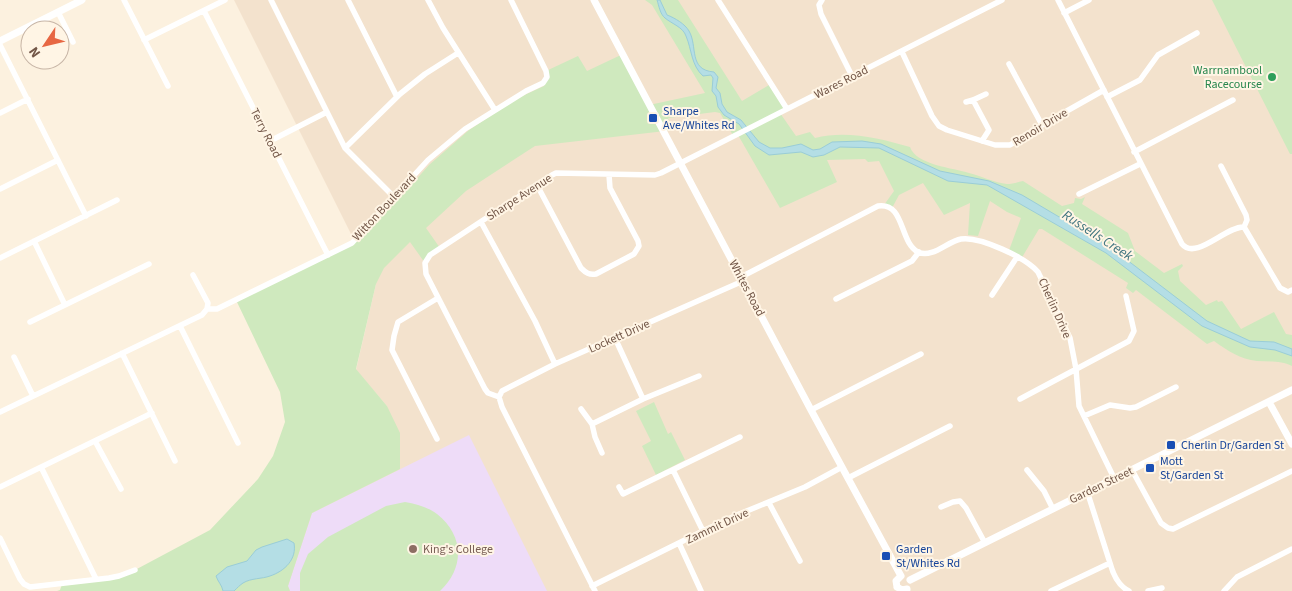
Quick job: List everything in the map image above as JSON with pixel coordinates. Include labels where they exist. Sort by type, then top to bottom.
[{"type":"street","points":[[82,0],[0,43],[86,216]]},
{"type":"street","points":[[124,0],[168,86]]},
{"type":"street","points":[[144,40],[225,0]]},
{"type":"street","points":[[271,0],[345,148],[394,197]]},
{"type":"street","points":[[348,0],[397,97]]},
{"type":"street","points":[[428,0],[458,53],[495,110]]},
{"type":"street","name":"Witton Boulevard","points":[[0,412],[152,340],[202,315],[207,309],[217,309],[357,239],[428,160],[465,129],[526,91],[544,83],[548,76],[510,0]]},
{"type":"street","name":"Whites Road","points":[[594,0],[901,576]]},
{"type":"street","points":[[718,0],[787,110]]},
{"type":"street","points":[[822,0],[818,8],[852,76]]},
{"type":"street","name":"Wares Road","points":[[680,164],[1002,0]]},
{"type":"street","points":[[1058,0],[1140,164],[1185,248],[1192,250],[1235,229],[1244,227]]},
{"type":"street","points":[[1064,13],[1090,0]]},
{"type":"street","name":"Terry Road","points":[[204,11],[328,255]]},
{"type":"street","points":[[58,12],[73,42]]},
{"type":"street","points":[[1107,97],[1140,80],[1158,55],[1196,33]]},
{"type":"street","name":"Renoir Drive","points":[[902,52],[932,116],[939,126],[946,130],[1002,146],[1010,145],[1104,90]]},
{"type":"street","points":[[345,148],[397,97],[425,74],[458,53]]},
{"type":"street","points":[[1009,64],[1042,125]]},
{"type":"street","points":[[966,102],[986,94]]},
{"type":"street","points":[[0,112],[28,99]]},
{"type":"street","points":[[973,100],[989,130],[982,141]]},
{"type":"street","points":[[1134,152],[1233,100]]},
{"type":"street","points":[[270,141],[326,112]]},
{"type":"street","points":[[0,189],[58,160]]},
{"type":"street","name":"Sharpe Avenue","points":[[499,397],[488,393],[485,389],[424,269],[427,258],[556,173],[655,175],[680,164]]},
{"type":"street","points":[[1080,194],[1140,164]]},
{"type":"street","points":[[1221,166],[1246,215],[1247,220],[1244,227]]},
{"type":"street","points":[[537,184],[581,268],[592,275],[634,254],[639,246],[610,188],[609,175]]},
{"type":"street","points":[[0,258],[118,200]]},
{"type":"street","points":[[742,279],[878,206],[888,206],[895,211],[911,244],[919,252],[912,261],[836,299]]},
{"type":"street","points":[[481,222],[535,321],[555,364]]},
{"type":"street","points":[[1244,227],[1280,288],[1283,291],[1292,290]]},
{"type":"street","name":"Cherlin Drive","points":[[919,252],[930,253],[957,240],[970,238],[979,240],[1017,257],[1032,266],[1042,279],[1070,338],[1076,369],[1079,406],[1114,478]]},
{"type":"street","points":[[34,241],[65,305]]},
{"type":"street","points":[[992,295],[1017,257]]},
{"type":"street","points":[[30,322],[149,264]]},
{"type":"street","points":[[193,275],[208,303],[207,309]]},
{"type":"street","name":"Lockett Drive","points":[[499,397],[502,392],[555,364],[742,279]]},
{"type":"street","points":[[1020,398],[1129,342],[1133,337],[1134,331],[1126,296]]},
{"type":"street","points":[[437,440],[392,350],[398,322],[438,298]]},
{"type":"street","points":[[180,326],[238,443]]},
{"type":"street","points":[[615,338],[643,400]]},
{"type":"street","points":[[122,353],[175,461]]},
{"type":"street","points":[[811,410],[921,354]]},
{"type":"street","points":[[14,357],[33,396]]},
{"type":"street","points":[[592,424],[699,376]]},
{"type":"street","points":[[1084,416],[1110,405],[1136,407],[1176,386]]},
{"type":"street","name":"Garden Street","points":[[910,580],[1292,390]]},
{"type":"street","points":[[499,397],[500,404],[593,589]]},
{"type":"street","points":[[1269,402],[1292,444]]},
{"type":"street","points":[[581,409],[592,424],[602,453]]},
{"type":"street","points":[[0,487],[152,413]]},
{"type":"street","points":[[848,478],[950,426]]},
{"type":"street","points":[[619,487],[624,497],[740,437]]},
{"type":"street","points":[[95,441],[121,489]]},
{"type":"street","points":[[41,467],[96,579]]},
{"type":"street","name":"Zammit Drive","points":[[593,589],[703,531],[806,487],[842,467]]},
{"type":"street","points":[[673,470],[703,531]]},
{"type":"street","points":[[1027,470],[1044,491],[1053,509]]},
{"type":"street","points":[[1132,470],[1163,526],[1173,529],[1292,471]]},
{"type":"street","points":[[1087,491],[1113,573],[1118,582],[1129,591]]},
{"type":"street","points":[[941,507],[953,502],[960,502],[966,508],[985,544]]},
{"type":"street","points":[[769,503],[800,562]]},
{"type":"street","points":[[0,538],[20,580],[30,587],[119,576],[135,570]]},
{"type":"street","points":[[679,543],[701,591]]},
{"type":"street","points":[[1224,591],[1246,572],[1292,549]]},
{"type":"street","points":[[1054,590],[1110,563]]},
{"type":"street","points":[[901,576],[906,576],[910,580],[908,590],[902,590],[897,587],[897,579],[901,576]]},
{"type":"street","points":[[889,591],[897,587]]},
{"type":"street","points":[[1148,591],[1162,588]]},
{"type":"shaded area","points":[[234,0],[1292,0],[1292,591],[69,591],[312,513],[387,406],[356,370],[376,284]]},
{"type":"shaded area","name":"King's College","points":[[469,435],[547,591],[290,591],[288,586],[312,513]]},
{"type":"green space","points":[[645,0],[678,0],[742,101],[769,85],[785,110],[780,113],[796,136],[810,132],[815,138],[851,135],[874,138],[910,147],[920,158],[936,165],[1002,183],[1009,184],[1023,181],[1062,206],[1074,203],[1075,198],[1081,199],[1085,197],[1082,204],[1128,233],[1135,251],[1164,273],[1182,264],[1183,266],[1178,271],[1180,281],[1206,305],[1217,300],[1218,302],[1222,301],[1241,329],[1274,312],[1286,334],[1292,335],[1292,366],[1279,362],[1257,361],[1245,358],[1229,351],[1214,341],[1207,344],[1136,290],[1133,293],[1126,288],[1128,283],[1042,229],[1039,229],[1021,259],[1008,253],[1021,218],[990,201],[978,236],[968,235],[970,203],[944,215],[923,183],[899,195],[892,208],[884,205],[894,191],[879,161],[868,162],[865,159],[827,160],[837,182],[780,208],[738,135],[734,137],[720,113],[668,118],[674,130],[535,146],[466,191],[426,228],[440,248],[425,263],[410,242],[384,268],[376,284],[356,369],[387,406],[400,433],[400,469],[312,513],[288,586],[290,591],[57,591],[60,590],[62,584],[119,576],[135,570],[210,530],[258,479],[273,456],[285,422],[280,392],[236,300],[354,241],[406,191],[429,165],[469,130],[518,98],[544,86],[546,71],[578,56],[587,71],[623,54],[649,105],[705,93],[652,5]]},
{"type":"green space","name":"Warrnambool Racecourse","points":[[1212,0],[1292,0],[1292,154],[1290,154]]},
{"type":"green space","points":[[654,402],[668,434],[671,432],[685,460],[656,475],[642,446],[651,441],[636,411]]},
{"type":"green space","points":[[405,502],[430,509],[437,514],[446,522],[456,542],[458,552],[454,572],[440,591],[300,591],[300,573],[308,554],[328,537],[386,506]]},
{"type":"water","points":[[657,0],[660,0],[667,15],[680,22],[689,31],[692,37],[695,56],[700,67],[714,72],[718,77],[716,88],[720,93],[722,104],[727,112],[741,120],[759,142],[770,148],[782,148],[801,144],[813,150],[820,149],[832,142],[862,141],[881,144],[940,171],[989,181],[1022,195],[1110,247],[1207,321],[1250,341],[1274,342],[1292,349],[1292,356],[1275,350],[1250,347],[1202,326],[1106,253],[987,185],[948,181],[879,148],[840,147],[824,155],[813,157],[801,152],[769,155],[755,146],[739,124],[724,115],[718,107],[716,96],[712,91],[713,78],[711,75],[703,76],[699,72],[685,33],[663,16]]},
{"type":"water","points":[[287,539],[294,543],[294,554],[285,568],[270,576],[246,581],[234,591],[223,591],[216,576],[227,567],[247,561],[256,550],[262,547]]},
{"type":"place","name":"Warrnambool Racecourse","points":[[1272,77]]},
{"type":"place","name":"Sharpe Ave/Whites Rd","points":[[653,118]]},
{"type":"place","name":"Cherlin Dr/Garden St","points":[[1171,445]]},
{"type":"place","name":"Mott St/Garden St","points":[[1150,468]]},
{"type":"place","name":"King's College","points":[[413,549]]},
{"type":"place","name":"Garden St/Whites Rd","points":[[886,556]]},
{"type":"water label","name":"Russells Creek","points":[[1098,235]]}]
